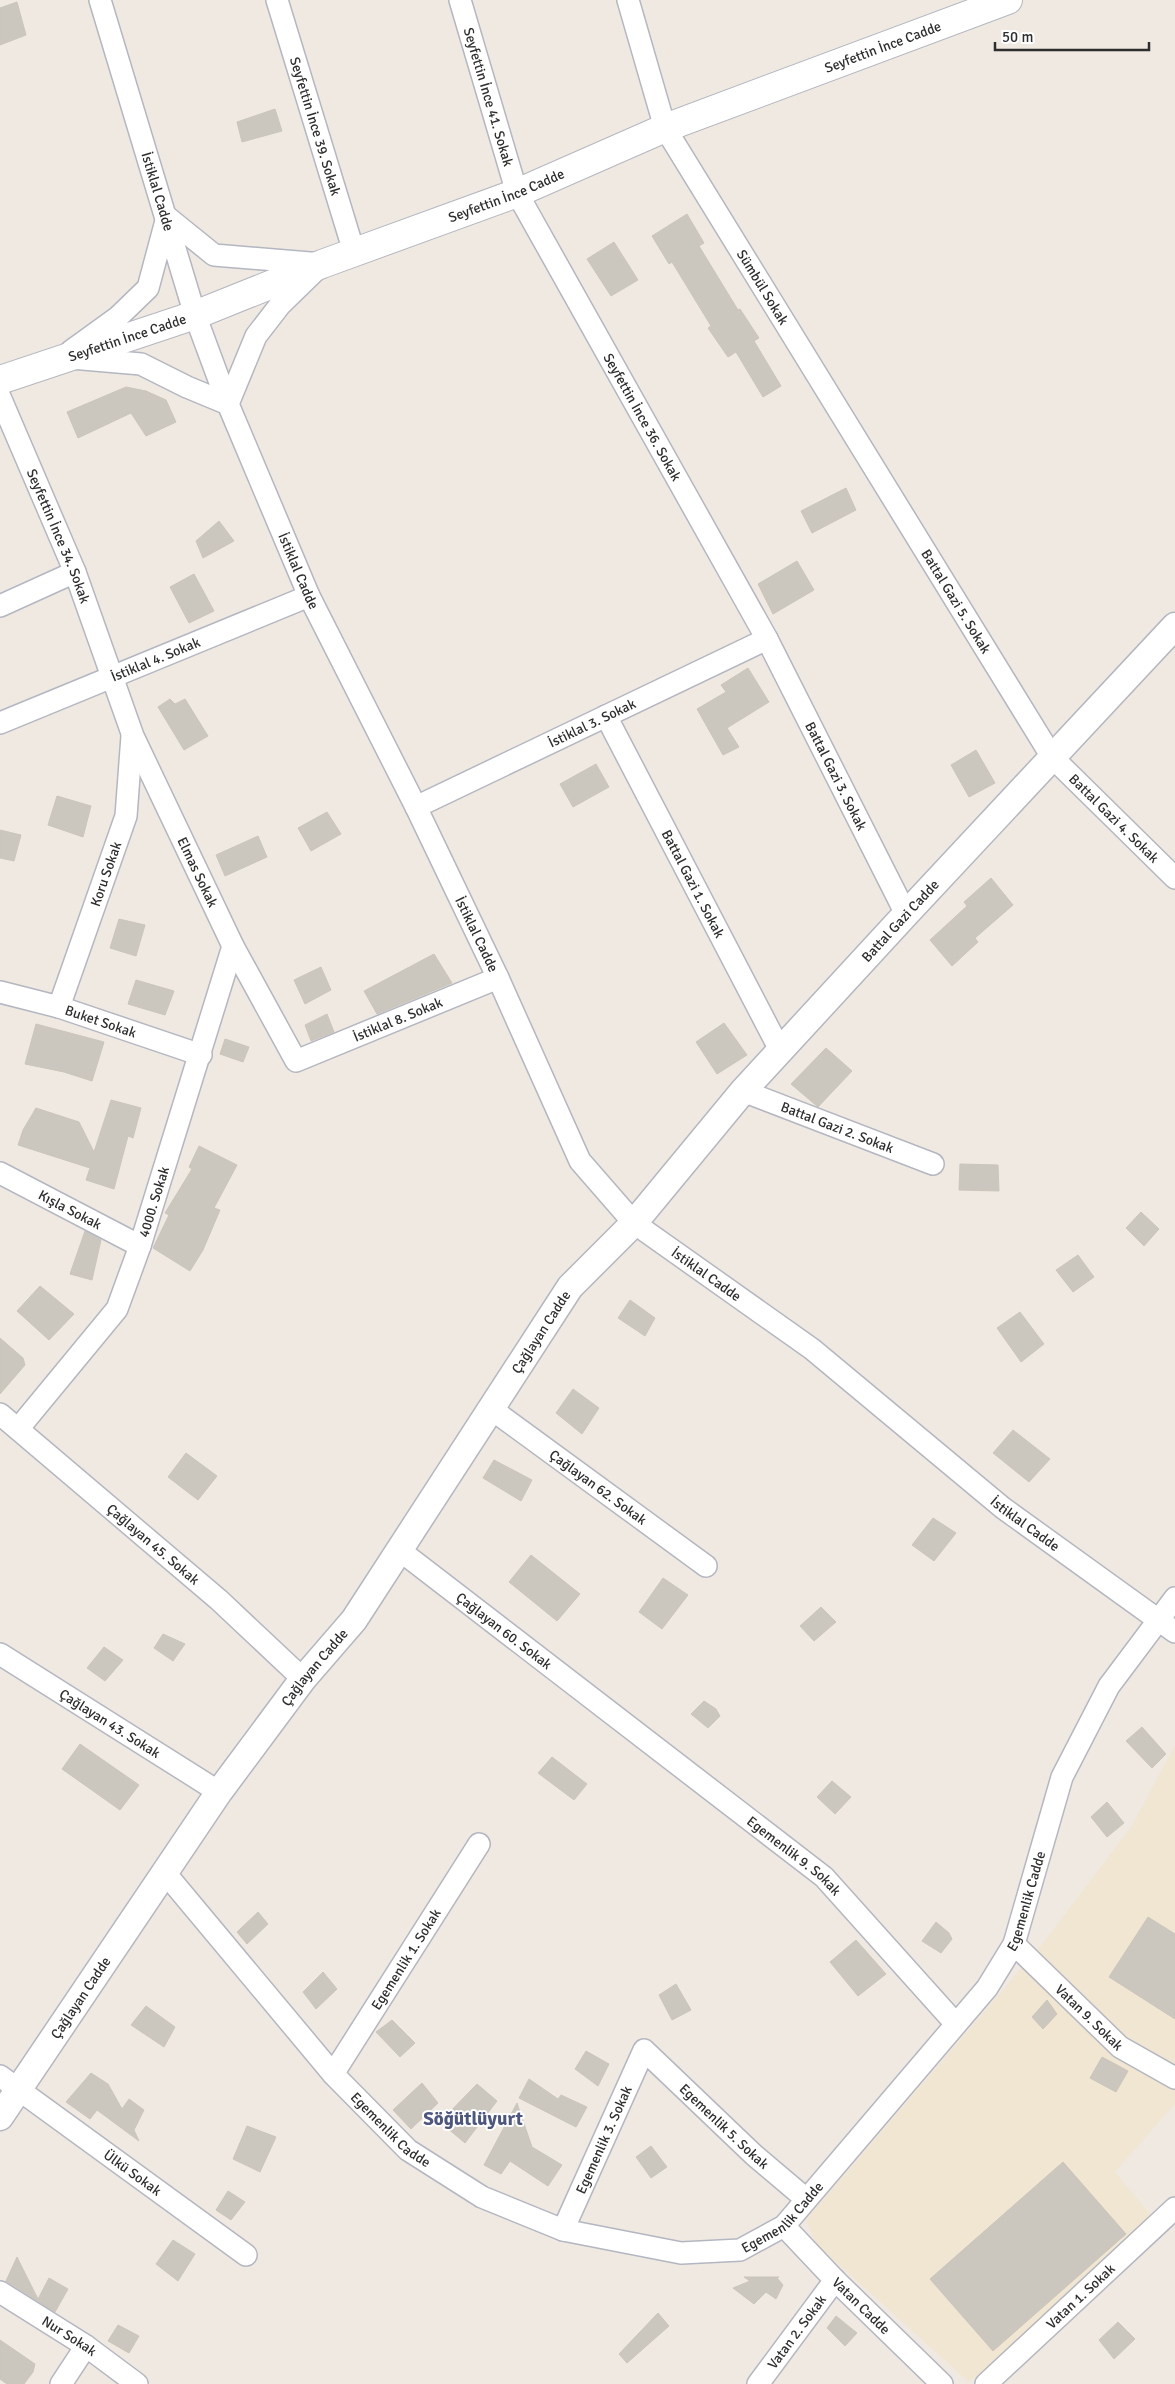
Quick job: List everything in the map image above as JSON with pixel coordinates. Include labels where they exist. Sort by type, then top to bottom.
[{"type":"main road","name":"Seyfettin İnce Cadde","points":[[0,380],[195,314],[322,264],[517,193],[665,128],[995,2]]},
{"type":"street","name":"İstiklal Cadde","points":[[100,0],[195,314],[228,404],[309,596],[416,807],[498,978],[580,1161],[634,1223],[812,1349],[1003,1508],[1167,1626]]},
{"type":"street","name":"Seyfettin İnce 39. Sokak","points":[[277,0],[354,252]]},
{"type":"street","name":"Seyfettin İnce 41. Sokak","points":[[460,0],[517,193]]},
{"type":"street","name":"Sümbül Sokak","points":[[628,0],[665,128],[860,445]]},
{"type":"street","name":"Seyfettin İnce 36. Sokak","points":[[517,193],[768,639]]},
{"type":"street","points":[[62,358],[118,316],[148,288],[167,217],[214,255],[322,264]]},
{"type":"street","points":[[62,358],[141,364],[187,387],[228,404],[256,336],[280,305],[322,264]]},
{"type":"street","name":"Seyfettin İnce 34. Sokak","points":[[0,397],[75,572],[111,677]]},
{"type":"street","name":"Battal Gazi 5. Sokak","points":[[860,445],[1052,758]]},
{"type":"street","points":[[0,606],[75,572]]},
{"type":"street","name":"İstiklal 4. Sokak","points":[[0,723],[309,596]]},
{"type":"street","name":"Battal Gazi Cadde","points":[[634,1223],[743,1091],[780,1050],[1175,626]]},
{"type":"street","name":"İstiklal 3. Sokak","points":[[416,807],[768,639]]},
{"type":"street","name":"Battal Gazi 3. Sokak","points":[[768,639],[906,914]]},
{"type":"street","name":"Elmas Sokak","points":[[111,677],[132,736],[233,946],[296,1060]]},
{"type":"street","name":"Battal Gazi 1. Sokak","points":[[606,716],[780,1050]]},
{"type":"street","name":"Koru Sokak","points":[[60,1007],[126,816],[132,736]]},
{"type":"street","name":"Battal Gazi 4. Sokak","points":[[1052,758],[1175,878]]},
{"type":"street","name":"4000. Sokak","points":[[18,1429],[117,1309],[140,1246],[201,1055],[233,946]]},
{"type":"street","name":"İstiklal 8. Sokak","points":[[296,1060],[498,978]]},
{"type":"street","name":"Buket Sokak","points":[[0,992],[60,1007],[201,1055]]},
{"type":"street","name":"Battal Gazi 2. Sokak","points":[[743,1091],[933,1164]]},
{"type":"street","name":"Kışla Sokak","points":[[0,1173],[140,1246]]},
{"type":"street","name":"Çağlayan Cadde","points":[[0,2117],[9,2082],[166,1874],[219,1792],[303,1679],[354,1620],[398,1549],[570,1287],[634,1223]]},
{"type":"street","name":"Çağlayan 62. Sokak","points":[[490,1408],[706,1566]]},
{"type":"street","name":"Çağlayan 45. Sokak","points":[[0,1414],[219,1600],[303,1679]]},
{"type":"street","name":"Çağlayan 60. Sokak","points":[[398,1549],[611,1713]]},
{"type":"street","name":"Egemenlik Cadde","points":[[166,1874],[333,2074],[408,2150],[482,2196],[563,2230],[681,2253],[740,2250],[784,2226],[955,2023],[987,1988],[1014,1944],[1062,1778],[1109,1686],[1167,1626],[1175,1598]]},
{"type":"street","name":"Çağlayan 43. Sokak","points":[[0,1654],[219,1792]]},
{"type":"street","name":"Egemenlik 9. Sokak","points":[[611,1713],[824,1877],[955,2023]]},
{"type":"street","name":"Egemenlik 1. Sokak","points":[[333,2074],[478,1844]]},
{"type":"street","name":"Vatan 9. Sokak","points":[[1014,1944],[1120,2047],[1175,2078]]},
{"type":"street","name":"Egemenlik 5. Sokak","points":[[644,2050],[754,2155],[806,2199]]},
{"type":"street","name":"Egemenlik 3. Sokak","points":[[563,2230],[644,2050]]},
{"type":"street","name":"Ülkü Sokak","points":[[9,2082],[246,2256]]},
{"type":"street","name":"Vatan 1. Sokak","points":[[986,2384],[1175,2208]]},
{"type":"street","name":"Vatan Cadde","points":[[784,2226],[835,2280],[942,2384]]},
{"type":"street","name":"Vatan 2. Sokak","points":[[758,2384],[835,2280]]},
{"type":"street","name":"Nur Sokak","points":[[0,2292],[86,2346],[137,2384]]},
{"type":"street","points":[[61,2384],[86,2346]]},
{"type":"shaded area","points":[[1175,1745],[1175,2104],[1115,2172],[1156,2221],[1133,2249],[969,2382],[816,2244],[806,2220],[1043,1943],[1132,1826]]},
{"type":"building","points":[[17,2],[26,35],[0,45],[0,8]]},
{"type":"building","points":[[275,109],[282,131],[242,142],[237,122]]},
{"type":"building","points":[[687,214],[704,243],[699,246],[738,310],[740,309],[759,338],[754,341],[781,386],[763,397],[736,352],[728,357],[708,328],[711,326],[672,262],[669,264],[652,236]]},
{"type":"building","points":[[614,242],[638,280],[611,296],[587,259]]},
{"type":"building","points":[[126,387],[146,391],[166,400],[176,422],[146,436],[131,413],[78,438],[67,412]]},
{"type":"building","points":[[846,488],[856,510],[812,533],[801,511]]},
{"type":"building","points":[[219,521],[234,541],[203,558],[196,541]]},
{"type":"building","points":[[797,561],[814,590],[773,614],[758,584]]},
{"type":"building","points":[[194,574],[214,611],[189,623],[170,587]]},
{"type":"building","points":[[748,668],[769,702],[727,728],[739,747],[723,755],[697,709],[726,692],[721,685]]},
{"type":"building","points":[[170,699],[175,704],[185,699],[208,736],[184,750],[158,707]]},
{"type":"building","points":[[976,750],[995,783],[969,797],[951,765]]},
{"type":"building","points":[[596,764],[609,787],[573,807],[560,784]]},
{"type":"building","points":[[57,796],[91,806],[83,837],[48,825]]},
{"type":"building","points":[[327,812],[341,834],[311,851],[298,828]]},
{"type":"building","points":[[0,830],[21,835],[14,861],[0,858]]},
{"type":"building","points":[[258,836],[267,857],[225,876],[216,855]]},
{"type":"building","points":[[991,878],[1013,905],[975,938],[978,942],[952,966],[930,940],[967,906],[964,902]]},
{"type":"building","points":[[119,919],[145,925],[136,956],[110,948]]},
{"type":"building","points":[[434,954],[452,983],[377,1014],[364,991]]},
{"type":"building","points":[[321,967],[331,990],[305,1004],[294,980]]},
{"type":"building","points":[[136,980],[174,991],[165,1015],[128,1004]]},
{"type":"building","points":[[327,1014],[334,1032],[311,1041],[305,1025]]},
{"type":"building","points":[[724,1023],[747,1055],[717,1074],[696,1042]]},
{"type":"building","points":[[36,1024],[104,1042],[92,1081],[64,1072],[25,1064]]},
{"type":"building","points":[[225,1039],[249,1047],[243,1062],[220,1054]]},
{"type":"building","points":[[826,1048],[852,1071],[818,1107],[791,1084]]},
{"type":"building","points":[[111,1100],[141,1108],[133,1138],[128,1136],[114,1189],[86,1180],[90,1168],[18,1145],[23,1130],[36,1108],[79,1122],[94,1152]]},
{"type":"building","points":[[199,1146],[237,1165],[214,1208],[220,1210],[203,1250],[190,1271],[153,1248],[169,1215],[165,1213],[192,1169],[189,1167]]},
{"type":"building","points":[[960,1164],[998,1165],[999,1191],[959,1190]]},
{"type":"building","points":[[1141,1212],[1159,1229],[1144,1246],[1126,1228]]},
{"type":"building","points":[[85,1231],[101,1240],[92,1280],[70,1274]]},
{"type":"building","points":[[1078,1255],[1094,1277],[1073,1292],[1056,1270]]},
{"type":"building","points":[[40,1286],[74,1314],[49,1340],[17,1311]]},
{"type":"building","points":[[630,1300],[655,1318],[645,1336],[618,1318]]},
{"type":"building","points":[[1020,1312],[1044,1344],[1021,1362],[997,1328]]},
{"type":"building","points":[[0,1338],[23,1358],[25,1365],[0,1394]]},
{"type":"building","points":[[573,1389],[599,1408],[582,1434],[556,1413]]},
{"type":"building","points":[[1013,1430],[1050,1459],[1029,1482],[993,1453]]},
{"type":"building","points":[[186,1453],[217,1476],[198,1500],[168,1477]]},
{"type":"building","points":[[494,1460],[532,1480],[521,1501],[483,1478]]},
{"type":"building","points":[[933,1518],[956,1533],[934,1561],[912,1545]]},
{"type":"building","points":[[531,1555],[580,1594],[557,1621],[509,1582]]},
{"type":"building","points":[[663,1578],[688,1595],[662,1629],[639,1612]]},
{"type":"building","points":[[821,1607],[836,1622],[814,1641],[800,1626]]},
{"type":"building","points":[[163,1634],[185,1644],[173,1661],[154,1648]]},
{"type":"building","points":[[104,1647],[123,1660],[105,1681],[87,1668]]},
{"type":"building","points":[[704,1701],[716,1709],[720,1716],[708,1728],[691,1714]]},
{"type":"building","points":[[1142,1727],[1166,1754],[1152,1768],[1126,1741]]},
{"type":"building","points":[[80,1744],[139,1785],[120,1810],[62,1769]]},
{"type":"building","points":[[552,1757],[587,1784],[574,1800],[538,1773]]},
{"type":"building","points":[[832,1781],[851,1797],[835,1814],[817,1797]]},
{"type":"building","points":[[1107,1802],[1124,1823],[1107,1837],[1091,1817]]},
{"type":"building","points":[[258,1912],[268,1924],[247,1944],[237,1932]]},
{"type":"building","points":[[1148,1917],[1175,1934],[1175,2019],[1109,1977]]},
{"type":"building","points":[[936,1922],[949,1933],[952,1939],[941,1953],[922,1941]]},
{"type":"building","points":[[856,1940],[886,1974],[858,1996],[830,1962]]},
{"type":"building","points":[[323,1972],[337,1989],[316,2009],[303,1992]]},
{"type":"building","points":[[676,1984],[691,2010],[672,2020],[659,1995]]},
{"type":"building","points":[[1047,2000],[1057,2014],[1043,2029],[1032,2017]]},
{"type":"building","points":[[146,2006],[175,2027],[164,2047],[131,2025]]},
{"type":"building","points":[[392,2020],[415,2043],[400,2057],[376,2032]]},
{"type":"building","points":[[586,2051],[609,2064],[598,2086],[575,2069]]},
{"type":"building","points":[[1102,2057],[1128,2071],[1116,2092],[1090,2078]]},
{"type":"building","points":[[91,2073],[108,2084],[122,2109],[129,2099],[144,2110],[134,2130],[139,2141],[97,2110],[90,2119],[66,2102]]},
{"type":"building","points":[[529,2079],[558,2099],[561,2095],[587,2107],[576,2127],[519,2098]]},
{"type":"building","points":[[422,2083],[438,2103],[411,2129],[393,2110]]},
{"type":"building","points":[[477,2084],[497,2101],[465,2143],[440,2122]]},
{"type":"building","points":[[517,2103],[532,2147],[562,2165],[548,2186],[510,2161],[501,2174],[484,2165]]},
{"type":"building","points":[[247,2126],[276,2137],[260,2172],[233,2159]]},
{"type":"building","points":[[651,2146],[667,2167],[651,2178],[636,2157]]},
{"type":"building","points":[[1063,2162],[1126,2234],[993,2351],[930,2279]]},
{"type":"building","points":[[228,2191],[245,2202],[231,2220],[216,2210]]},
{"type":"building","points":[[173,2240],[195,2254],[178,2281],[156,2264]]},
{"type":"building","points":[[17,2257],[38,2299],[49,2278],[68,2289],[55,2312],[6,2281]]},
{"type":"building","points":[[744,2277],[779,2277],[777,2278],[783,2285],[776,2299],[766,2292],[754,2304],[733,2288],[750,2281]]},
{"type":"building","points":[[658,2313],[669,2326],[627,2363],[619,2354]]},
{"type":"building","points":[[836,2316],[857,2333],[845,2346],[827,2328]]},
{"type":"building","points":[[1118,2322],[1135,2339],[1114,2359],[1099,2340]]},
{"type":"building","points":[[118,2325],[139,2336],[129,2353],[108,2341]]},
{"type":"building","points":[[0,2340],[35,2364],[33,2372],[24,2384],[7,2384],[0,2379]]},
{"type":"district","name":"Söğütlüyurt","points":[[473,2119]]}]
